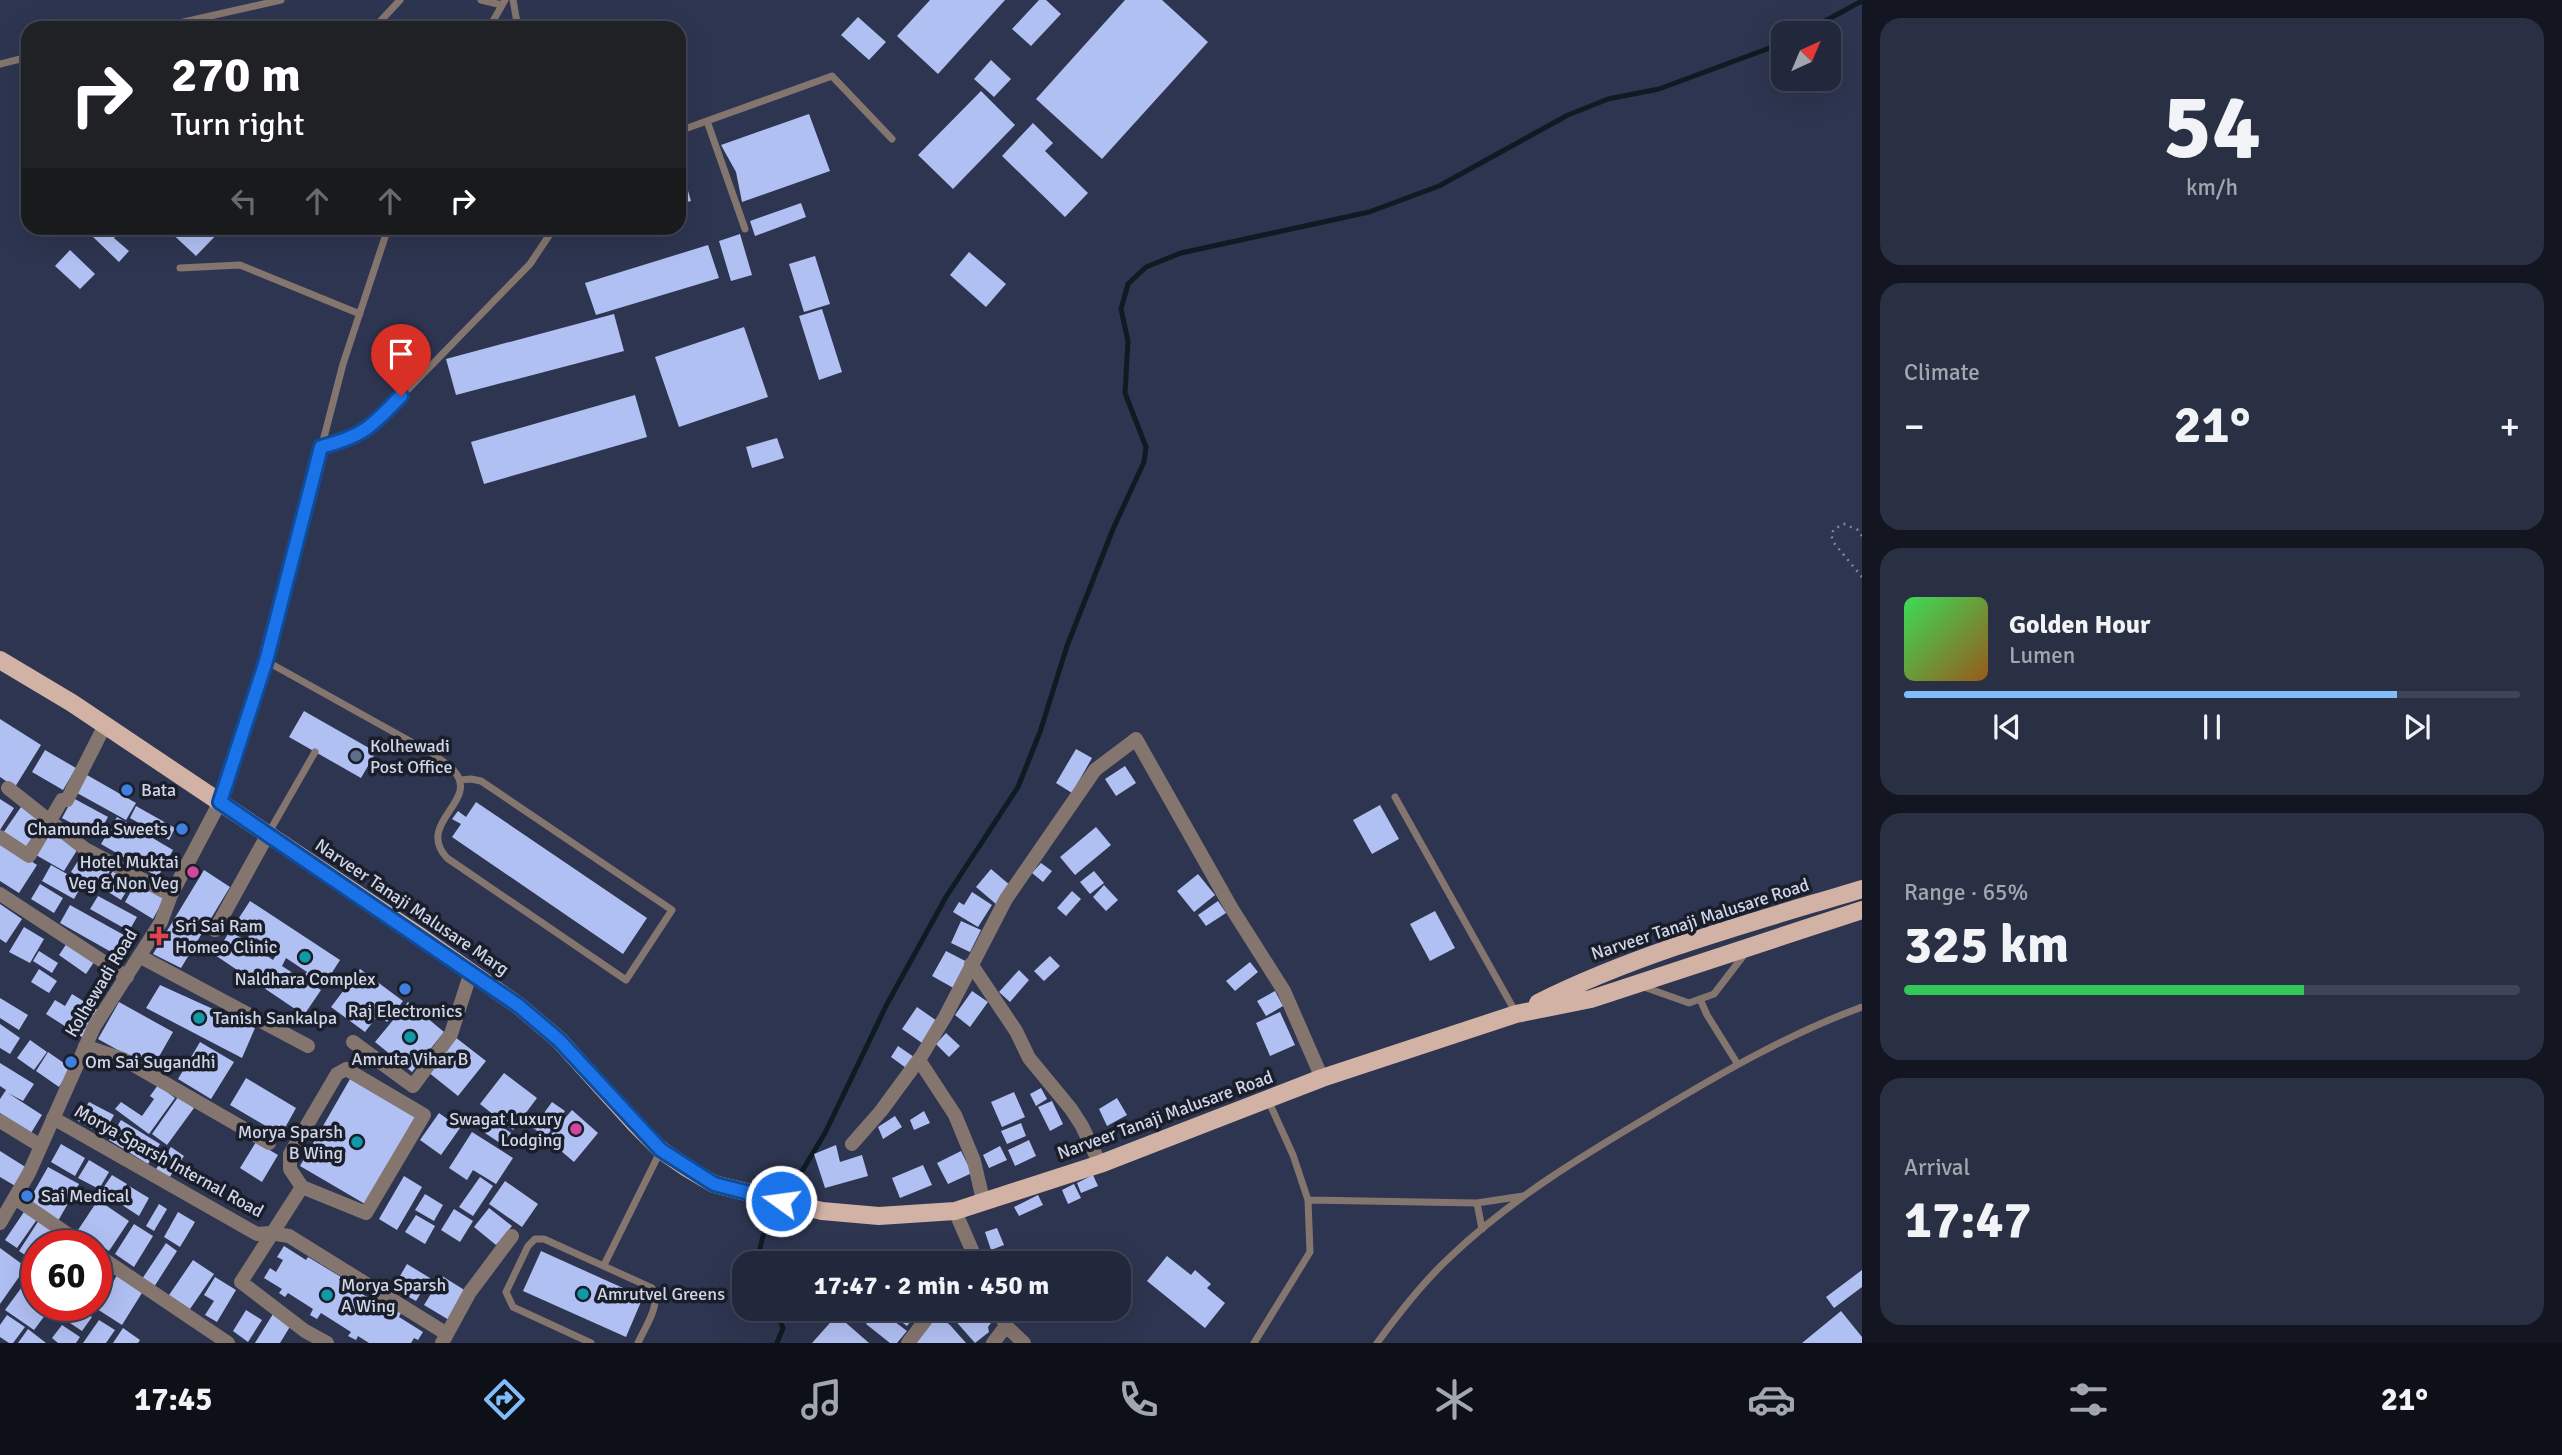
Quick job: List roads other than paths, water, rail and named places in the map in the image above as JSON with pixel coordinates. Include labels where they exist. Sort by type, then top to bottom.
[{"type":"main road","name":"Narveer Tanaji Malusare Marg","points":[[0,660],[105,724],[519,1006],[559,1040],[661,1150],[714,1184],[822,1211]]},
{"type":"main road","name":"Narveer Tanaji Malusare Road","points":[[1516,1014],[1583,981],[1741,926],[1862,889]]},
{"type":"main road","name":"Narveer Tanaji Malusare Road","points":[[822,1211],[878,1216],[955,1211],[1100,1164],[1321,1079],[1516,1014],[1591,999],[1862,910]]},
{"type":"street","points":[[0,837],[29,856],[49,819],[62,800],[67,800],[105,724]]},
{"type":"street","points":[[852,1144],[881,1111],[920,1058],[945,1017],[1006,899],[1095,770],[1136,739],[1232,909],[1284,991],[1321,1079]]},
{"type":"street","points":[[8,788],[85,849],[171,895]]},
{"type":"street","name":"Kolhewadi Road","points":[[0,1223],[41,1146],[94,1027],[161,922],[171,895],[220,802]]},
{"type":"street","points":[[215,930],[268,834]]},
{"type":"street","points":[[0,894],[127,977]]},
{"type":"street","points":[[139,956],[308,1046]]},
{"type":"street","points":[[971,964],[1016,1031],[1029,1058],[1083,1126],[1100,1164]]},
{"type":"street","points":[[353,1042],[413,1086],[451,1034],[471,972]]},
{"type":"street","points":[[85,1046],[123,1059],[269,1143]]},
{"type":"street","points":[[920,1058],[955,1115],[974,1161],[983,1200]]},
{"type":"street","points":[[346,1069],[424,1115],[366,1213],[302,1186],[290,1169],[290,1154],[337,1074],[346,1069]]},
{"type":"street","name":"Morya Sparsh Internal Road","points":[[53,1118],[257,1234],[289,1236],[342,1268],[445,1338]]},
{"type":"street","points":[[0,1121],[41,1146]]},
{"type":"street","points":[[302,1186],[241,1282],[305,1331],[327,1343]]},
{"type":"street","points":[[15,1198],[62,1230]]},
{"type":"street","points":[[955,1211],[970,1251]]},
{"type":"street","points":[[445,1338],[470,1292],[512,1236]]},
{"type":"street","points":[[112,1265],[228,1343]]},
{"type":"street","points":[[908,1343],[925,1321]]},
{"type":"street","points":[[1004,1321],[1024,1343]]},
{"type":"street","points":[[993,1343],[1006,1326]]},
{"type":"lane","points":[[188,21],[281,0]]},
{"type":"lane","points":[[380,21],[400,0]]},
{"type":"lane","points":[[481,0],[504,3],[493,21]]},
{"type":"lane","points":[[513,0],[517,21]]},
{"type":"lane","points":[[0,64],[21,59]]},
{"type":"lane","points":[[686,128],[832,76],[892,139]]},
{"type":"lane","points":[[707,121],[744,229]]},
{"type":"lane","points":[[220,802],[266,661],[321,447],[386,235]]},
{"type":"lane","points":[[321,447],[353,439],[368,429],[530,264],[549,235]]},
{"type":"lane","points":[[180,268],[240,265],[360,314]]},
{"type":"lane","points":[[266,661],[433,754],[454,771],[460,780],[457,798],[437,831],[436,841],[440,850],[447,858],[626,980],[672,910],[481,781],[460,780]]},
{"type":"lane","points":[[268,834],[315,752]]},
{"type":"lane","points":[[1395,797],[1516,1014]]},
{"type":"lane","points":[[1636,985],[1689,1003],[1714,994],[1750,948]]},
{"type":"lane","points":[[1700,999],[1707,1016],[1737,1063]]},
{"type":"lane","points":[[1377,1343],[1400,1312],[1448,1258],[1525,1196],[1588,1153],[1737,1063],[1862,1007]]},
{"type":"lane","points":[[1254,1343],[1310,1252],[1308,1200],[1293,1155],[1268,1100]]},
{"type":"lane","points":[[604,1265],[661,1150]]},
{"type":"lane","points":[[1308,1200],[1477,1203],[1525,1196]]},
{"type":"lane","points":[[1477,1203],[1482,1229]]},
{"type":"lane","points":[[591,1343],[513,1307],[506,1292],[528,1246],[535,1239],[544,1239],[652,1288],[657,1295],[656,1303],[638,1343]]},
{"type":"waterway","points":[[1825,21],[1862,1]]},
{"type":"waterway","points":[[759,1251],[763,1236],[825,1133],[887,1004],[946,897],[1018,787],[1040,732],[1067,646],[1113,529],[1144,462],[1146,447],[1125,393],[1128,341],[1121,309],[1128,284],[1146,267],[1181,253],[1369,212],[1439,186],[1568,115],[1608,99],[1659,89],[1771,47]]},
{"type":"waterway","points":[[777,1343],[783,1328],[780,1321]]},
{"type":"place","name":"Kolhewadi Post Office","points":[[356,756]]},
{"type":"place","name":"Bata","points":[[127,790]]},
{"type":"place","name":"Chamunda Sweets","points":[[182,829]]},
{"type":"place","name":"Hotel Muktai Veg & Non Veg","points":[[193,872]]},
{"type":"place","name":"Sri Sai Ram Homeo Clinic","points":[[159,936]]},
{"type":"place","name":"Naldhara Complex","points":[[305,957]]},
{"type":"place","name":"Raj Electronics","points":[[405,989]]},
{"type":"place","name":"Tanish Sankalpa","points":[[199,1018]]},
{"type":"place","name":"Amruta Vihar B","points":[[410,1037]]},
{"type":"place","name":"Om Sai Sugandhi","points":[[71,1062]]},
{"type":"place","name":"Swagat Luxury Lodging","points":[[576,1129]]},
{"type":"place","name":"Morya Sparsh B Wing","points":[[357,1142]]},
{"type":"place","name":"Sai Medical","points":[[27,1196]]},
{"type":"place","name":"Amrutvel Greens","points":[[583,1294]]},
{"type":"place","name":"Morya Sparsh A Wing","points":[[327,1295]]}]
